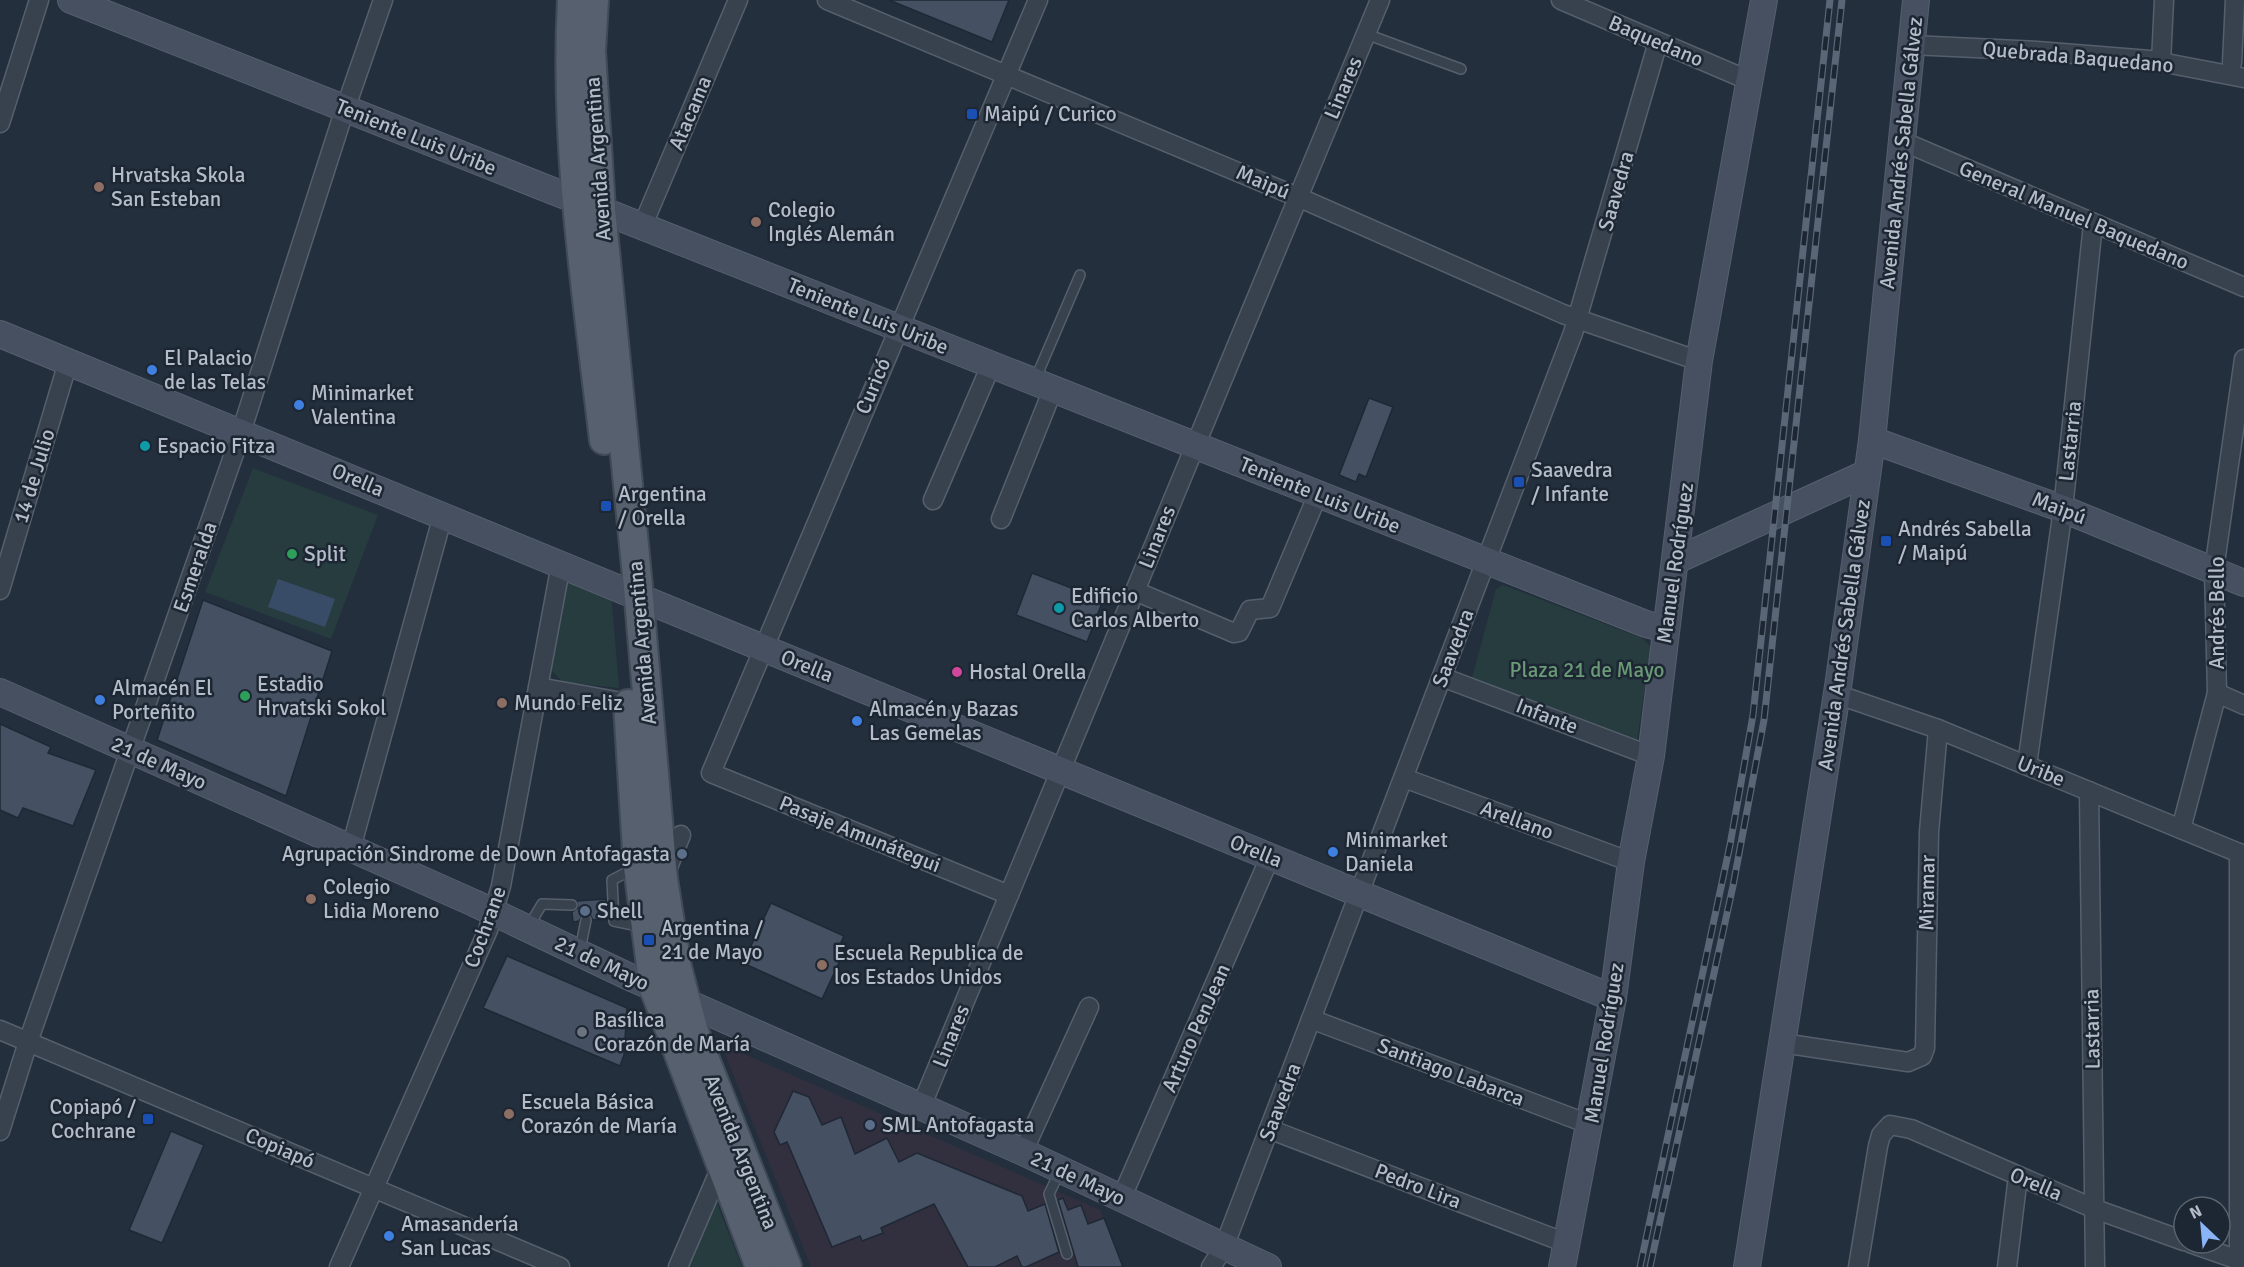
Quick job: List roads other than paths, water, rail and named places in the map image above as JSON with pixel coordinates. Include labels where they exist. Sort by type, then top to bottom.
[{"type":"main road","name":"Avenida Argentina","points":[[572,0],[569,53],[589,206],[629,592],[651,873],[646,928],[654,988],[760,1267]]},
{"type":"main road","name":"Avenida Argentina","points":[[589,206],[594,0]]},
{"type":"main road","name":"Avenida Argentina","points":[[629,592],[628,703],[651,873],[701,1051],[788,1267]]},
{"type":"street","points":[[0,123],[39,0]]},
{"type":"street","name":"Teniente Luis Uribe","points":[[71,0],[1486,561],[1646,624],[1665,629]]},
{"type":"street","name":"Esmeralda","points":[[0,1131],[28,1042],[241,431],[383,0]]},
{"type":"street","name":"Atacama","points":[[642,227],[738,0]]},
{"type":"street","name":"Maipú","points":[[827,0],[1298,197],[1578,320],[1700,361]]},
{"type":"street","name":"Curicó","points":[[711,774],[762,648],[1038,0]]},
{"type":"street","name":"Linares","points":[[921,1107],[1380,0]]},
{"type":"street","name":"Baquedano","points":[[1561,0],[1750,81]]},
{"type":"street","name":"Manuel Rodríguez","points":[[1564,1255],[1591,1125],[1613,998],[1631,862],[1651,756],[1700,361],[1764,0]]},
{"type":"street","name":"Avenida Andrés Sabella Gálvez","points":[[1747,1267],[1836,694],[1872,440],[1904,142],[1916,0]]},
{"type":"street","points":[[2161,62],[2164,0]]},
{"type":"street","points":[[2232,63],[2235,0]]},
{"type":"street","name":"Saavedra","points":[[1218,1257],[1404,778],[1578,320],[1658,42]]},
{"type":"street","name":"Quebrada Baquedano","points":[[1911,45],[2037,51],[2161,62],[2244,78]]},
{"type":"street","name":"General Manuel Baquedano","points":[[1904,142],[2244,287]]},
{"type":"street","name":"Lastarria","points":[[2027,765],[2063,509],[2093,224]]},
{"type":"street","name":"Orella","points":[[0,334],[241,431],[1613,998]]},
{"type":"street","name":"Andrés Bello","points":[[2181,829],[2217,693],[2214,570],[2244,359]]},
{"type":"street","name":"14 de Julio","points":[[0,590],[68,362]]},
{"type":"street","points":[[933,500],[991,365]]},
{"type":"street","points":[[1001,519],[1044,386]]},
{"type":"street","name":"Maipú","points":[[1872,440],[2063,509],[2244,583]]},
{"type":"street","points":[[1677,560],[1867,473]]},
{"type":"street","points":[[1135,591],[1234,633],[1239,632],[1250,610],[1270,608],[1318,494]]},
{"type":"street","points":[[351,848],[443,515]]},
{"type":"street","name":"Cochrane","points":[[339,1267],[494,912],[501,886],[561,564]]},
{"type":"street","name":"Infante","points":[[1442,676],[1651,756]]},
{"type":"street","points":[[538,687],[628,703]]},
{"type":"street","name":"21 de Mayo","points":[[0,692],[494,912],[654,988],[685,999],[1023,1152],[1121,1199],[1218,1257],[1269,1267]]},
{"type":"street","points":[[2217,693],[2244,705]]},
{"type":"street","name":"Uribe","points":[[1836,694],[1938,729],[2241,854]]},
{"type":"street","name":"Miramar","points":[[1782,1043],[1908,1062],[1922,1056],[1927,1040],[1929,832],[1938,729]]},
{"type":"street","name":"Pasaje Amunátegui","points":[[711,774],[1009,895]]},
{"type":"street","name":"Arellano","points":[[1404,778],[1631,862]]},
{"type":"street","name":"Lastarria","points":[[2089,791],[2095,1267]]},
{"type":"street","points":[[651,873],[681,835]]},
{"type":"street","points":[[2224,1255],[2241,1261],[2241,854]]},
{"type":"street","name":"Arturo PenJean","points":[[1121,1199],[1270,857]]},
{"type":"street","points":[[1023,1152],[1089,1008]]},
{"type":"street","name":"Santiago Labarca","points":[[1311,1020],[1591,1125]]},
{"type":"street","name":"Copiapó","points":[[0,1030],[560,1267]]},
{"type":"street","name":"Orella","points":[[1858,1267],[1878,1146],[1881,1135],[1890,1125],[1911,1130],[2095,1209],[2172,1237]]},
{"type":"street","name":"Pedro Lira","points":[[1269,1129],[1564,1255]]},
{"type":"street","points":[[678,1267],[721,1167]]},
{"type":"street","points":[[2007,1267],[2018,1176]]},
{"type":"lane","points":[[1366,34],[1461,69]]},
{"type":"lane","points":[[1044,386],[1080,275]]},
{"type":"lane","points":[[646,928],[614,921],[611,905],[612,880],[651,873]]},
{"type":"lane","points":[[528,928],[542,904],[572,905]]},
{"type":"lane","points":[[579,953],[586,920]]},
{"type":"lane","points":[[1060,1171],[1049,1194],[1067,1254]]},
{"type":"water","points":[[278,579],[335,599],[325,627],[268,607]]},
{"type":"railway","points":[[1640,1267],[1730,845],[1753,715],[1830,0]]},
{"type":"railway","points":[[1650,1267],[1733,886],[1764,720],[1842,0]]},
{"type":"place","name":"Maipú / Curico","points":[[972,114]]},
{"type":"place","name":"Hrvatska Skola San Esteban","points":[[99,187]]},
{"type":"place","name":"Colegio Inglés Alemán","points":[[756,222]]},
{"type":"place","name":"El Palacio de las Telas","points":[[152,370]]},
{"type":"place","name":"Minimarket Valentina","points":[[299,405]]},
{"type":"place","name":"Espacio Fitza","points":[[145,446]]},
{"type":"place","name":"Saavedra / Infante","points":[[1519,482]]},
{"type":"place","name":"Argentina / Orella","points":[[606,506]]},
{"type":"place","name":"Andrés Sabella / Maipú","points":[[1886,541]]},
{"type":"place","name":"Split","points":[[292,554]]},
{"type":"place","name":"Edificio Carlos Alberto","points":[[1059,608]]},
{"type":"place","name":"Hostal Orella","points":[[957,672]]},
{"type":"place","name":"Estadio Hrvatski Sokol","points":[[245,696]]},
{"type":"place","name":"Almacén El Porteñito","points":[[100,700]]},
{"type":"place","name":"Mundo Feliz","points":[[502,703]]},
{"type":"place","name":"Almacén y Bazas Las Gemelas","points":[[857,721]]},
{"type":"place","name":"Minimarket Daniela","points":[[1333,852]]},
{"type":"place","name":"Agrupación Sindrome de Down Antofagasta","points":[[682,854]]},
{"type":"place","name":"Colegio Lidia Moreno","points":[[311,899]]},
{"type":"place","name":"Shell","points":[[585,911]]},
{"type":"place","name":"Argentina / 21 de Mayo","points":[[649,940]]},
{"type":"place","name":"Escuela Republica de los Estados Unidos","points":[[822,965]]},
{"type":"place","name":"Basílica Corazón de María","points":[[582,1032]]},
{"type":"place","name":"Escuela Básica Corazón de María","points":[[509,1114]]},
{"type":"place","name":"Copiapó / Cochrane","points":[[148,1119]]},
{"type":"place","name":"SML Antofagasta","points":[[870,1125]]},
{"type":"place","name":"Amasandería San Lucas","points":[[389,1236]]},
{"type":"park label","name":"Plaza 21 de Mayo","points":[[1587,670]]}]
